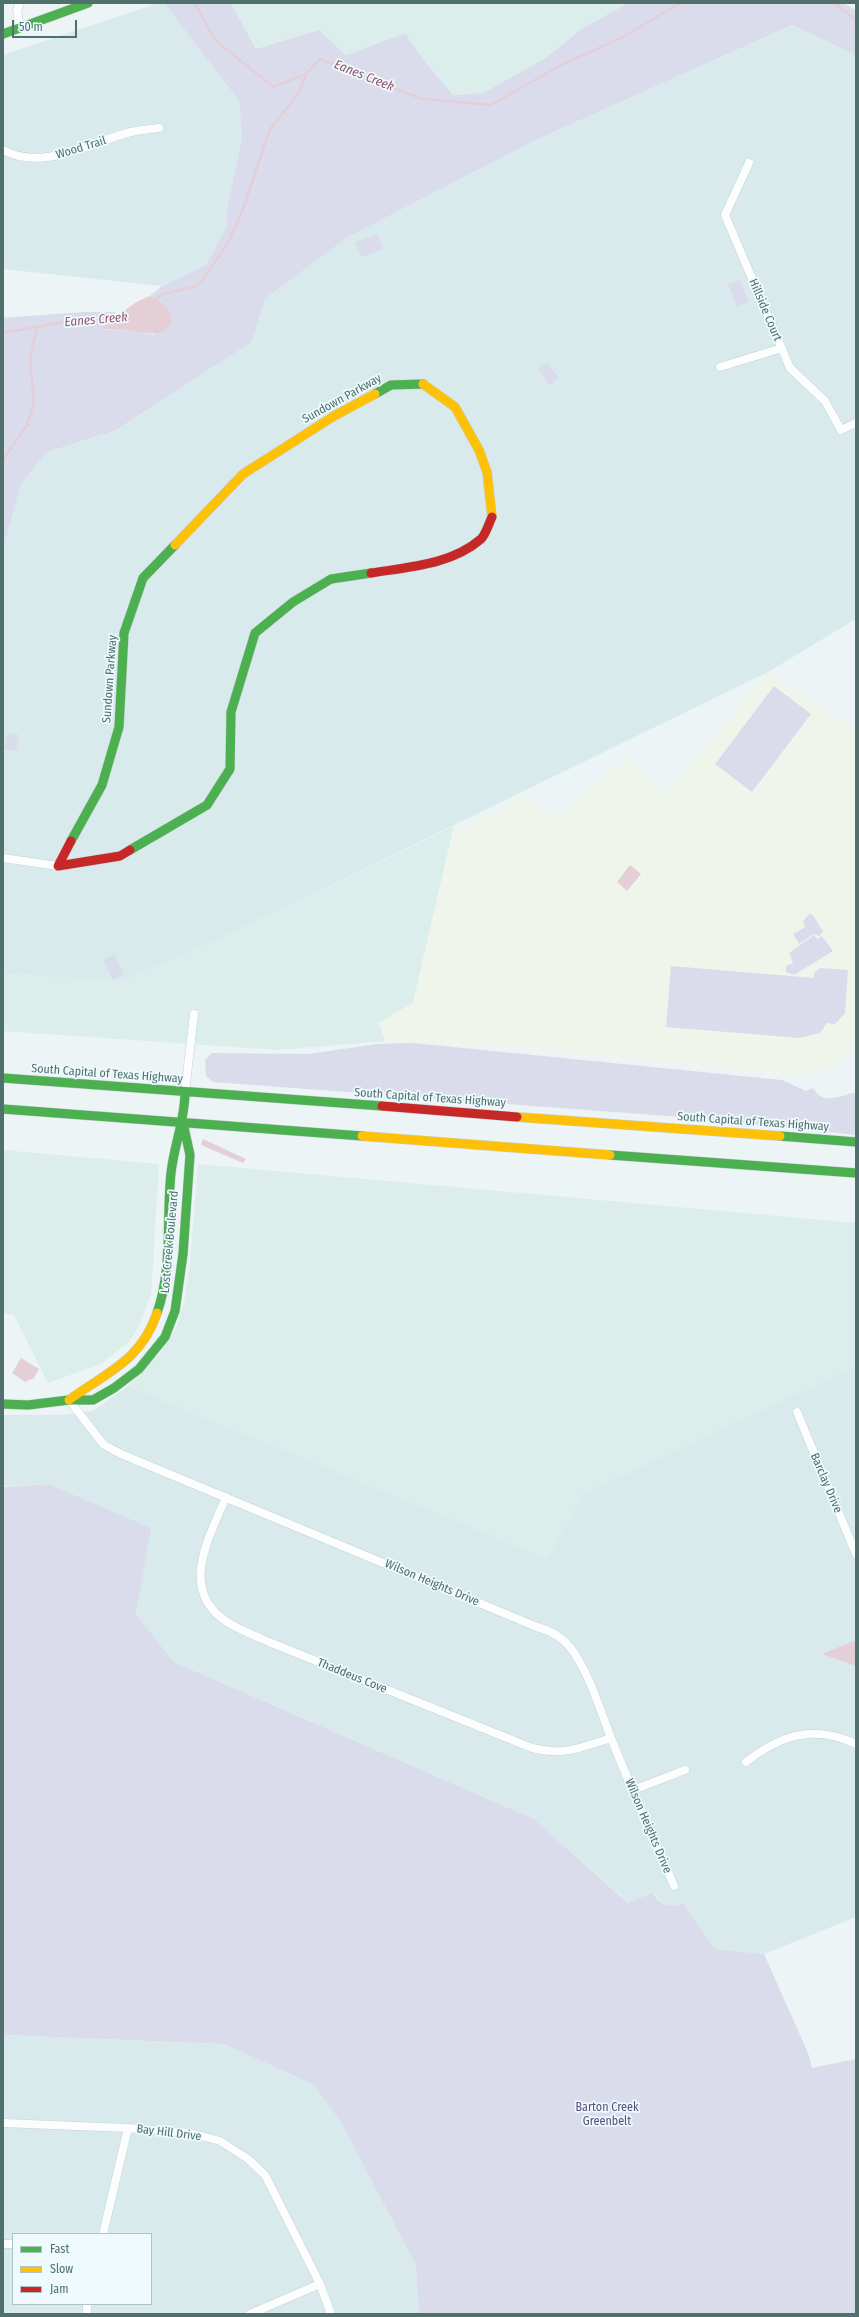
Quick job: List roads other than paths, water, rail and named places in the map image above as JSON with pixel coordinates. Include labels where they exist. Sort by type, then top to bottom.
[{"type":"main road","points":[[3,34],[88,3]]},
{"type":"main road","name":"Sundown Parkway","points":[[423,384],[455,407],[479,450],[487,472],[492,516],[482,538],[458,553],[430,564],[331,579],[293,602],[255,634],[231,712],[230,768],[207,805],[120,856],[58,866],[102,785],[119,727],[124,633],[143,578],[243,474],[334,416],[392,385],[423,384]]},
{"type":"main road","name":"South Capital of Texas Highway","points":[[3,1078],[856,1142]]},
{"type":"main road","name":"Lost Creek Boulevard","points":[[69,1400],[88,1385],[109,1375],[123,1365],[150,1333],[159,1307],[164,1280],[174,1151],[183,1122],[185,1092]]},
{"type":"main road","points":[[3,1109],[856,1173]]},
{"type":"main road","name":"Lost Creek Boulevard","points":[[3,1404],[28,1405],[69,1400],[93,1400],[114,1388],[139,1369],[165,1337],[175,1311],[184,1254],[190,1155],[183,1122]]},
{"type":"street","points":[[20,3],[17,10],[20,28]]},
{"type":"street","name":"Wood Trail","points":[[3,150],[28,158],[51,157],[131,132],[158,128]]},
{"type":"street","name":"Hillside Court","points":[[749,163],[725,215],[790,368],[825,401],[841,430],[856,423]]},
{"type":"street","points":[[720,367],[782,348]]},
{"type":"street","name":"Sundown Parkway","points":[[3,858],[58,866]]},
{"type":"street","name":"Lost Creek Boulevard","points":[[185,1092],[194,1014]]},
{"type":"street","name":"Wilson Heights Drive","points":[[69,1400],[104,1445],[121,1454],[553,1633],[568,1646],[585,1671],[611,1738],[674,1886]]},
{"type":"street","name":"Barclay Drive","points":[[797,1412],[855,1549]]},
{"type":"street","name":"Thaddeus Cove","points":[[226,1497],[200,1563],[200,1578],[207,1603],[227,1622],[269,1642],[532,1748],[565,1753],[611,1738]]},
{"type":"street","points":[[746,1762],[778,1740],[797,1735],[819,1735],[856,1744]]},
{"type":"street","points":[[633,1790],[685,1770]]},
{"type":"street","name":"Bay Hill Drive","points":[[3,2123],[128,2128],[190,2133],[220,2141],[248,2159],[265,2175],[273,2188],[320,2284],[331,2314]]},
{"type":"street","points":[[103,2233],[128,2128]]},
{"type":"street","points":[[250,2314],[320,2284]]},
{"type":"waterway","points":[[195,3],[215,40],[273,87],[306,74]]},
{"type":"waterway","name":"Eanes Creek","points":[[154,302],[162,294],[196,286],[203,280],[228,243],[243,209],[270,129],[299,93],[306,74],[320,59],[422,99],[491,105],[559,66],[623,37],[680,3]]},
{"type":"waterway","name":"Eanes Creek","points":[[834,3],[856,20]]},
{"type":"waterway","name":"Eanes Creek","points":[[3,333],[70,321],[115,320]]},
{"type":"waterway","points":[[3,460],[27,425],[34,403],[30,358],[37,327]]},
{"type":"park label","name":"Barton Creek Greenbelt","points":[[607,2115]]}]
